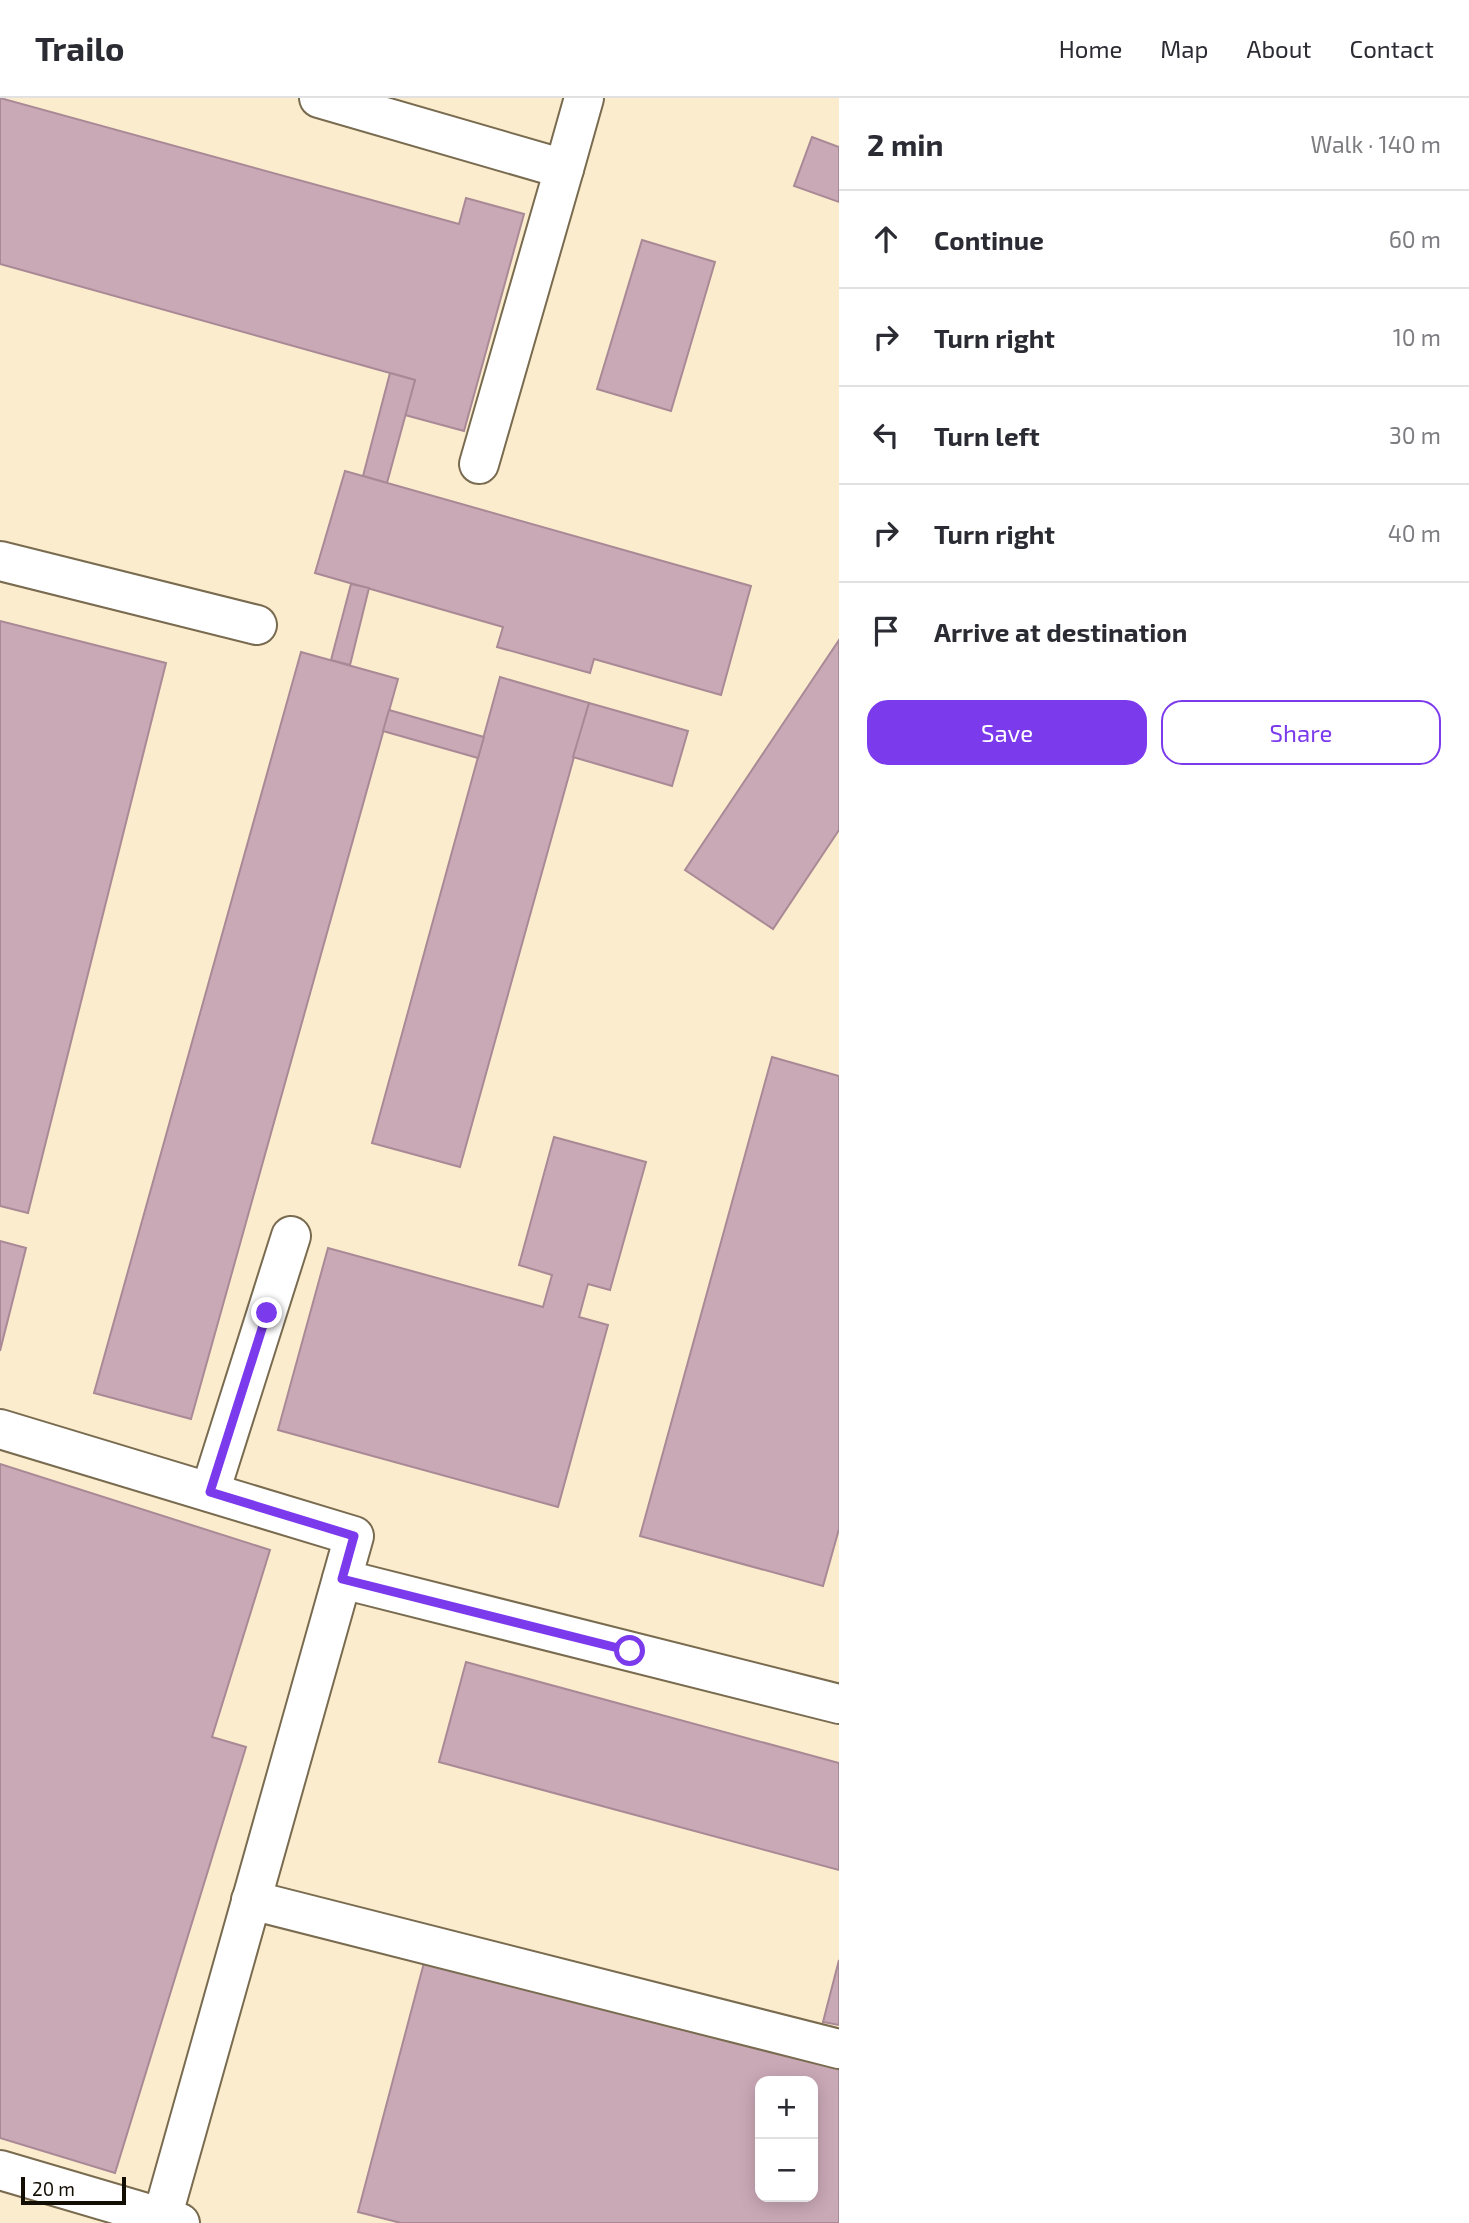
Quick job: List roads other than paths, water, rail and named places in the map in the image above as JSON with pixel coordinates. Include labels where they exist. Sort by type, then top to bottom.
[{"type":"lane","points":[[319,98],[564,169]]},
{"type":"lane","points":[[478,464],[584,98]]},
{"type":"lane","points":[[0,561],[257,625]]},
{"type":"lane","points":[[210,1492],[291,1236]]},
{"type":"lane","points":[[0,1429],[354,1536],[251,1900],[171,2220],[0,2170]]},
{"type":"lane","points":[[342,1579],[839,1704]]},
{"type":"lane","points":[[251,1900],[839,2049]]}]
